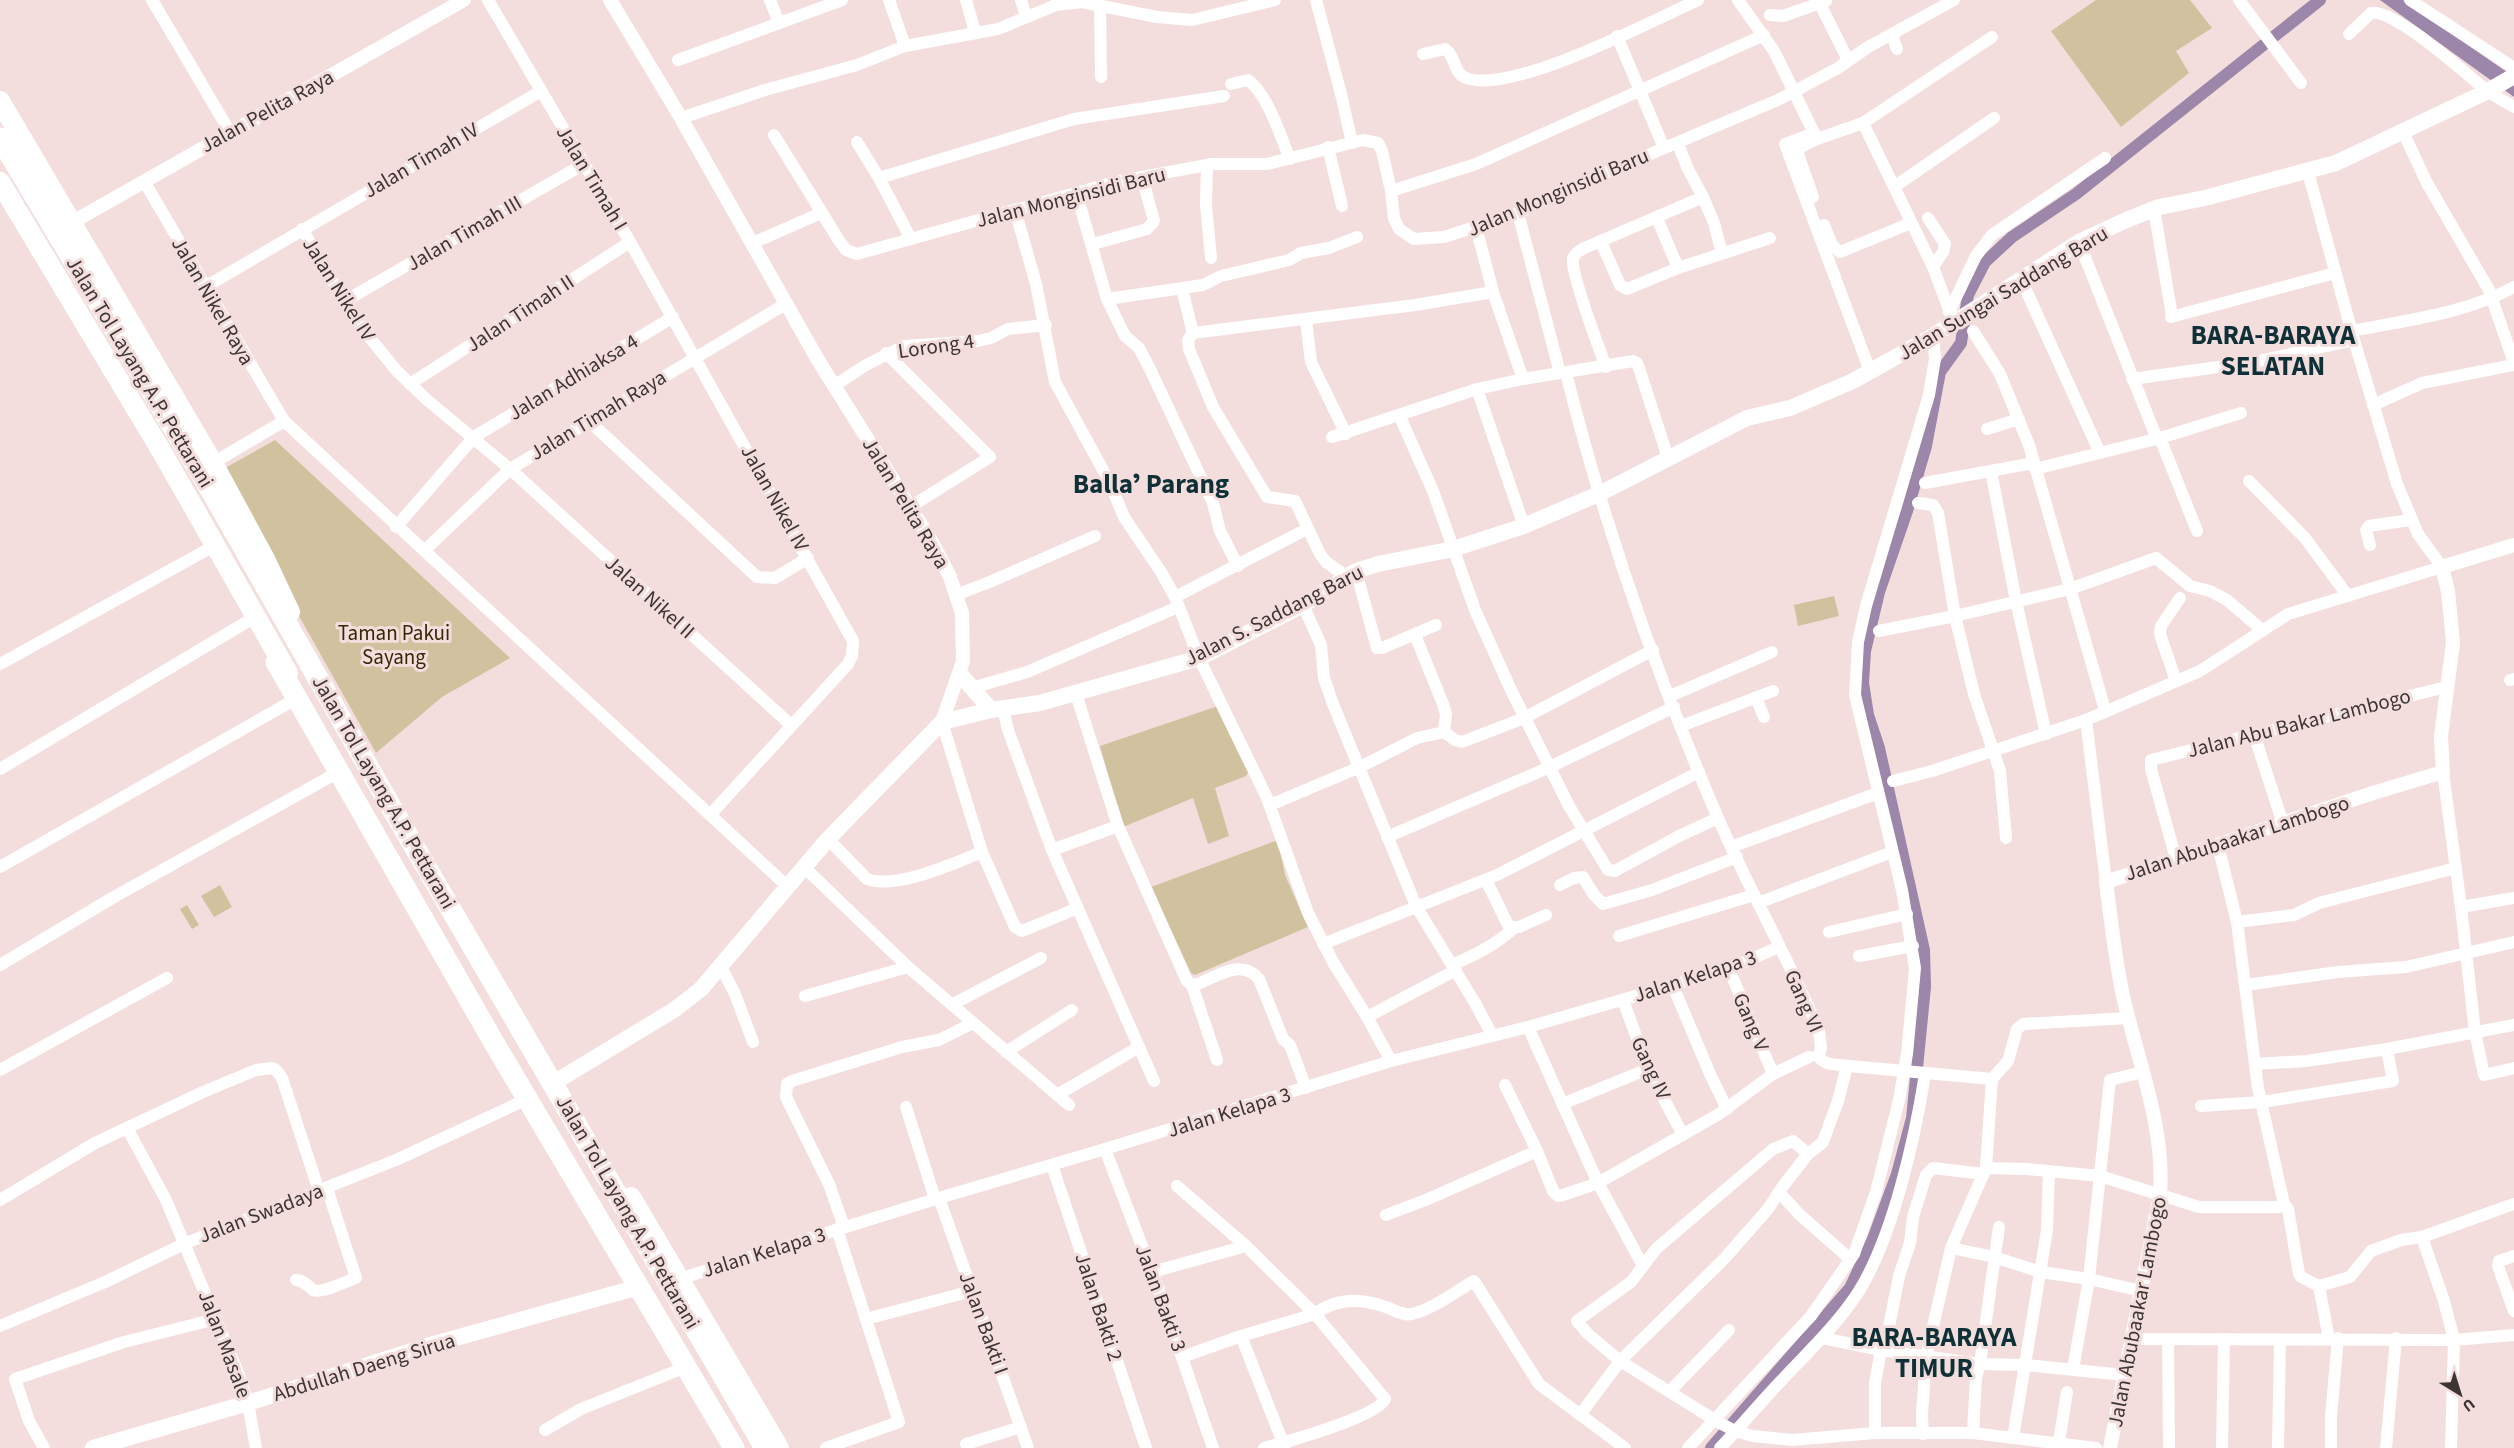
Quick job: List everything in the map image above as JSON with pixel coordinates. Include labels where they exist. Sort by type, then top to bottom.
[{"type":"highway","points":[[0,101],[194,429],[265,559],[301,632],[448,891],[560,1079],[605,1160],[622,1184],[779,1448]]},
{"type":"highway","name":"Jalan Tol Layang A.P. Pettarani","points":[[0,138],[213,494],[390,805],[765,1448]]},
{"type":"highway","name":"Jalan Tol Layang A.P. Pettarani","points":[[0,155],[130,370],[753,1448]]},
{"type":"highway","points":[[0,182],[162,452],[517,1073],[524,1097],[740,1448]]},
{"type":"highway","points":[[162,452],[173,458],[180,459],[187,456],[195,444],[194,429]]},
{"type":"highway","points":[[200,521],[197,507],[198,497],[206,491],[215,488],[223,491],[232,499]]},
{"type":"highway","points":[[276,662],[493,1041],[734,1448]]},
{"type":"highway","points":[[698,1397],[725,1418],[732,1419],[747,1409],[745,1391]]},
{"type":"main road","name":"Jalan Sungai Saddang Baru","points":[[1601,493],[1747,418],[1798,405],[1833,391],[1933,336],[1954,317],[1993,296],[2079,242],[2154,209],[2308,172],[2336,163],[2490,90],[2514,76]]},
{"type":"main road","name":"Jalan S. Saddang Baru","points":[[942,722],[1076,694],[1198,658],[1303,605],[1351,574],[1378,564],[1452,549],[1524,526],[1601,493]]},
{"type":"main road","points":[[960,674],[972,688],[997,709]]},
{"type":"main road","name":"Jalan Pelita Raya","points":[[560,1079],[674,1010],[700,989],[828,839],[942,722]]},
{"type":"main road","name":"Abdullah Daeng Sirua","points":[[93,1448],[248,1403],[425,1347],[635,1288]]},
{"type":"street","points":[[152,0],[230,132]]},
{"type":"street","name":"Jalan Pelita Raya","points":[[71,223],[464,0]]},
{"type":"street","name":"Jalan Timah I","points":[[488,0],[695,356]]},
{"type":"street","name":"Jalan Pelita Raya","points":[[610,0],[681,118],[834,386],[932,542],[950,577],[962,613],[963,660],[942,722]]},
{"type":"street","points":[[771,0],[779,23]]},
{"type":"street","points":[[678,60],[842,0]]},
{"type":"street","points":[[889,0],[905,46]]},
{"type":"street","points":[[966,0],[975,32]]},
{"type":"street","points":[[1021,0],[1026,16]]},
{"type":"street","points":[[681,118],[795,81],[857,65],[905,46],[998,29],[1050,3],[1123,5],[1157,17],[1192,20],[1248,3],[1275,0]]},
{"type":"street","points":[[1316,0],[1352,143]]},
{"type":"street","points":[[1423,54],[1445,50],[1451,55],[1457,71],[1464,77],[1473,80],[1498,79],[1552,66],[1698,0]]},
{"type":"street","points":[[1738,0],[1764,34],[1814,133],[1785,144],[1870,371]]},
{"type":"street","name":"Jalan Monginsidi Baru","points":[[774,135],[838,239],[852,253],[857,254],[1076,192],[1142,177],[1208,165],[1267,164],[1328,147],[1370,140],[1378,143],[1382,151],[1396,223],[1409,238],[1436,238],[1518,213],[1794,92],[1954,0]]},
{"type":"street","points":[[2240,0],[2301,83]]},
{"type":"street","points":[[2410,0],[2514,68]]},
{"type":"street","points":[[1770,15],[1783,16],[1824,2],[1848,60]]},
{"type":"street","points":[[1101,4],[1101,77]]},
{"type":"street","points":[[2349,34],[2371,13],[2377,12],[2450,58],[2514,107]]},
{"type":"street","points":[[1391,191],[1476,164],[1764,34]]},
{"type":"street","points":[[1892,35],[1897,49]]},
{"type":"street","points":[[1617,36],[1665,148]]},
{"type":"street","points":[[1911,223],[1845,252],[1836,250],[1829,239],[1797,150],[1806,143],[1863,123],[1992,37]]},
{"type":"street","points":[[1231,84],[1248,80],[1257,87],[1274,119],[1290,159]]},
{"type":"street","name":"Jalan Timah IV","points":[[204,287],[541,90]]},
{"type":"street","points":[[879,178],[1074,119],[1224,96]]},
{"type":"street","points":[[1894,187],[1994,118]]},
{"type":"street","points":[[1863,123],[1933,267],[1954,317]]},
{"type":"street","points":[[2373,405],[2422,383],[2514,364],[2480,273],[2427,183],[2403,132]]},
{"type":"street","points":[[857,142],[911,239]]},
{"type":"street","points":[[1678,144],[1714,223],[1722,253]]},
{"type":"street","points":[[1328,147],[1342,206]]},
{"type":"street","points":[[1954,317],[1976,256],[1992,235],[2105,158]]},
{"type":"street","name":"Jalan Timah III","points":[[344,302],[584,164]]},
{"type":"street","points":[[1208,165],[1206,205],[1211,258]]},
{"type":"street","points":[[2308,172],[2373,405],[2410,520],[2442,567],[2448,591],[2453,643],[2441,736],[2443,772],[2475,1032],[2484,1075],[2514,1068]]},
{"type":"street","points":[[1093,244],[1147,229],[1152,225],[1154,221],[1142,177]]},
{"type":"street","name":"Jalan Nikel Raya","points":[[144,181],[284,421],[396,527],[425,550],[787,886]]},
{"type":"street","points":[[1076,192],[1093,244],[1107,299],[1125,336],[1139,348],[1150,369],[1213,503],[1220,531],[1238,566]]},
{"type":"street","points":[[1606,367],[1573,265],[1576,253],[1703,197]]},
{"type":"street","points":[[2154,209],[2171,317],[2335,273]]},
{"type":"street","points":[[1015,210],[1046,326],[1052,366],[1065,402],[1109,482],[1124,517],[1161,572],[1176,602],[1198,658],[1270,805],[1302,896],[1323,944],[1391,1061]]},
{"type":"street","points":[[753,243],[821,213]]},
{"type":"street","name":"Gang VI","points":[[1518,213],[1616,549],[1681,726],[1718,818],[1819,1031],[1821,1048],[1814,1056]]},
{"type":"street","points":[[1657,218],[1678,268]]},
{"type":"street","points":[[1928,218],[1945,244],[1943,252],[1933,267]]},
{"type":"street","points":[[1476,227],[1494,292],[1523,379]]},
{"type":"street","name":"Jalan Nikel IV","points":[[302,229],[364,333],[410,384],[510,469]]},
{"type":"street","points":[[1107,299],[1210,283],[1221,276],[1289,260],[1301,253],[1329,248],[1357,237]]},
{"type":"street","points":[[1601,242],[1618,282],[1624,289],[1678,268],[1770,238]]},
{"type":"street","name":"Jalan Timah II","points":[[410,384],[630,242]]},
{"type":"street","points":[[2079,242],[2132,379],[2197,531]]},
{"type":"street","points":[[2020,279],[2100,453]]},
{"type":"street","points":[[2132,379],[2254,362],[2492,300],[2514,287]]},
{"type":"street","points":[[1182,289],[1193,333]]},
{"type":"street","points":[[1436,625],[1382,648],[1376,648],[1351,574],[1326,562],[1307,529],[1295,501],[1268,497],[1213,407],[1189,349],[1188,340],[1193,333],[1306,320],[1494,292]]},
{"type":"street","name":"Jalan Timah Raya","points":[[425,550],[510,469],[588,420],[787,303]]},
{"type":"street","name":"Jalan Adhiaksa 4","points":[[396,527],[474,438],[673,317]]},
{"type":"street","points":[[1306,320],[1311,362],[1346,434]]},
{"type":"street","name":"Lorong 4","points":[[834,386],[886,353],[904,346],[978,341],[991,338],[1008,329],[1046,326]]},
{"type":"street","points":[[1973,331],[2000,374],[2019,419],[2035,466],[2106,710]]},
{"type":"street","points":[[1689,1448],[1810,1316],[1850,1259],[1863,1233],[1876,1192],[1906,1072],[1914,980],[1913,946],[1856,695],[1858,642],[1876,572],[1929,395],[1935,359],[1933,336]]},
{"type":"street","points":[[886,353],[990,457],[910,507]]},
{"type":"street","name":"Jalan Nikel IV","points":[[695,356],[853,641],[852,656],[848,664],[791,725]]},
{"type":"street","points":[[1332,437],[1400,417],[1477,389],[1633,361],[1637,363],[1668,458]]},
{"type":"street","points":[[1477,389],[1524,526]]},
{"type":"street","points":[[1925,483],[2035,466],[2100,453],[2241,413]]},
{"type":"street","points":[[1400,417],[1433,491],[1475,610],[1524,718],[1605,866],[1612,873],[1718,818]]},
{"type":"street","points":[[1987,429],[2019,419]]},
{"type":"street","points":[[588,420],[757,577],[775,578],[808,558]]},
{"type":"street","points":[[213,463],[284,421]]},
{"type":"street","name":"Jalan Nikel II","points":[[510,469],[791,725]]},
{"type":"street","points":[[1991,471],[2016,601],[2046,734]]},
{"type":"street","points":[[2249,481],[2305,538],[2348,596]]},
{"type":"street","points":[[1918,503],[1933,506],[1938,513],[1955,619],[1974,694],[2000,771],[2006,838]]},
{"type":"street","points":[[2370,545],[2366,530],[2369,526],[2410,520]]},
{"type":"street","points":[[972,688],[1026,672],[1176,602],[1307,529]]},
{"type":"street","points":[[956,595],[1095,536]]},
{"type":"street","points":[[1893,781],[1995,751],[2086,720],[2214,664],[2262,630],[2297,611],[2514,545]]},
{"type":"street","points":[[0,664],[214,546]]},
{"type":"street","points":[[1879,632],[1955,619],[2016,601],[2070,589],[2156,558],[2190,586],[2210,591],[2227,600],[2262,630]]},
{"type":"street","points":[[2176,681],[2160,634],[2161,627],[2180,598]]},
{"type":"street","points":[[1303,605],[1322,645],[1324,678],[1329,695],[1416,906],[1492,1035]]},
{"type":"street","points":[[0,769],[255,617]]},
{"type":"street","points":[[1415,635],[1446,714],[1444,732]]},
{"type":"street","points":[[1270,805],[1360,767],[1417,738],[1444,732],[1462,742],[1524,718],[1653,650]]},
{"type":"street","points":[[1387,837],[1550,767],[1772,652]]},
{"type":"street","name":"Jalan Abu Bakar Lambogo","points":[[2176,859],[2151,769],[2152,759],[2446,687]]},
{"type":"street","points":[[1681,726],[1773,691]]},
{"type":"street","points":[[1076,694],[1118,826],[1182,973],[1192,985],[1217,1060]]},
{"type":"street","points":[[1756,698],[1764,717]]},
{"type":"street","points":[[0,867],[294,700]]},
{"type":"street","points":[[997,709],[1008,730],[1052,850],[1154,1081]]},
{"type":"street","points":[[2086,720],[2106,882]]},
{"type":"street","points":[[942,722],[982,852],[1013,924],[1022,931],[1077,908]]},
{"type":"street","points":[[710,815],[791,725]]},
{"type":"street","points":[[2254,734],[2283,824]]},
{"type":"street","points":[[1323,944],[1531,860],[1699,772]]},
{"type":"street","name":"Jalan Abubaakar Lambogo","points":[[2110,1448],[2160,1195],[2159,1138],[2128,1018],[2106,882],[2443,772]]},
{"type":"street","points":[[0,965],[114,897],[335,774]]},
{"type":"street","points":[[1560,885],[1574,878],[1583,878],[1598,900],[1607,903],[1652,890],[1734,852],[1878,793]]},
{"type":"street","points":[[1052,850],[1118,826]]},
{"type":"street","points":[[828,839],[867,879],[876,882],[927,874],[982,852]]},
{"type":"street","points":[[2218,846],[2237,922],[2262,1102],[2284,1204],[2288,1209],[2301,1277],[2319,1286],[2350,1277],[2371,1251],[2401,1240],[2422,1237],[2514,1204]]},
{"type":"street","points":[[1619,936],[1756,899],[1892,852]]},
{"type":"street","points":[[804,867],[908,967],[1069,1105]]},
{"type":"street","points":[[2237,922],[2294,915],[2319,903],[2456,868]]},
{"type":"street","points":[[1486,880],[1504,921],[1513,929]]},
{"type":"street","points":[[2461,907],[2514,898]]},
{"type":"street","points":[[1829,932],[1907,914]]},
{"type":"street","points":[[1367,1017],[1454,968],[1500,940],[1513,929],[1546,915]]},
{"type":"street","points":[[2246,985],[2338,972],[2406,967],[2514,942]]},
{"type":"street","points":[[1859,956],[1913,946]]},
{"type":"street","name":"Jalan Kelapa 3","points":[[679,1279],[937,1198],[1391,1061],[1528,1027],[1673,986],[1729,969],[1779,947]]},
{"type":"street","points":[[953,1004],[1041,958]]},
{"type":"street","points":[[720,965],[735,994],[753,1042]]},
{"type":"street","points":[[805,996],[908,967]]},
{"type":"street","points":[[1192,985],[1232,969],[1242,968],[1254,973],[1259,979],[1283,1039],[1290,1046],[1306,1088]]},
{"type":"street","name":"Gang V","points":[[1729,969],[1773,1074]]},
{"type":"street","points":[[0,1054],[3,1068],[167,978]]},
{"type":"street","points":[[1673,986],[1727,1109]]},
{"type":"street","name":"Gang IV","points":[[1623,1000],[1647,1069],[1683,1135]]},
{"type":"street","points":[[1006,1052],[1072,1010]]},
{"type":"street","points":[[1923,1434],[1926,1357],[1951,1248],[1960,1224],[1974,1201],[1985,1171],[1992,1079],[2008,1061],[2019,1026],[2031,1022],[2070,1023],[2128,1018]]},
{"type":"street","points":[[826,1448],[899,1422],[866,1319],[829,1184],[786,1097],[787,1084],[902,1047],[939,1040],[973,1023]]},
{"type":"street","points":[[2256,1064],[2387,1049],[2514,1025]]},
{"type":"street","points":[[1528,1027],[1598,1183],[1643,1266]]},
{"type":"street","points":[[1057,1095],[1139,1047]]},
{"type":"street","points":[[2201,1106],[2262,1102],[2394,1081],[2387,1049]]},
{"type":"street","points":[[1505,1085],[1537,1150],[1553,1191],[1558,1196],[1598,1183],[1727,1109],[1773,1074],[1814,1056],[1827,1064],[1992,1079]]},
{"type":"street","points":[[1580,1416],[1620,1361],[1724,1259],[1768,1209],[1808,1154],[1818,1148],[1826,1135],[1839,1101],[1847,1066]]},
{"type":"street","points":[[0,1200],[95,1143],[256,1070],[272,1068],[282,1078],[356,1278],[319,1291],[296,1280]]},
{"type":"street","points":[[1562,1104],[1647,1069]]},
{"type":"street","points":[[2073,1369],[2089,1279],[2110,1080],[2143,1072]]},
{"type":"street","points":[[1720,1448],[1733,1430],[1822,1338],[1857,1293],[1879,1253],[1901,1179],[1924,1074]]},
{"type":"street","name":"Jalan Swadaya","points":[[0,1326],[105,1282],[186,1243],[396,1160],[524,1097]]},
{"type":"street","name":"Jalan Bakti I","points":[[906,1107],[1028,1448]]},
{"type":"street","name":"Jalan Masale","points":[[127,1128],[166,1200],[186,1243],[248,1403],[256,1448]]},
{"type":"street","points":[[1808,1154],[1793,1141],[1773,1149],[1656,1249],[1638,1275],[1577,1321],[1620,1361],[1753,1442],[1875,1434],[1973,1433],[2008,1441],[2096,1448]]},
{"type":"street","name":"Jalan Bakti 3","points":[[1105,1149],[1152,1272],[1213,1448]]},
{"type":"street","points":[[1386,1215],[1428,1199],[1537,1150]]},
{"type":"street","name":"Jalan Bakti 2","points":[[1052,1165],[1146,1448]]},
{"type":"street","points":[[1875,1434],[1875,1383],[1881,1350],[1887,1337],[1899,1276],[1910,1243],[1913,1217],[1929,1170],[1948,1168],[1985,1171],[2049,1171],[2100,1176],[2199,1207],[2278,1207],[2284,1204]]},
{"type":"street","points":[[2008,1441],[2026,1365],[2041,1272],[2047,1230],[2049,1171]]},
{"type":"street","points":[[1177,1186],[1246,1246],[1315,1314],[1384,1398],[1383,1404],[1375,1410],[1284,1445],[1264,1448]]},
{"type":"street","points":[[1779,1192],[1799,1214],[1850,1259]]},
{"type":"street","points":[[1973,1433],[1976,1377],[1980,1364],[1999,1227]]},
{"type":"street","points":[[2422,1237],[2444,1300],[2454,1340],[2451,1448]]},
{"type":"street","points":[[1152,1272],[1246,1246]]},
{"type":"street","points":[[1951,1248],[1994,1257],[2041,1272],[2089,1279],[2141,1291]]},
{"type":"street","points":[[2514,1256],[2499,1261],[2498,1266],[2514,1311]]},
{"type":"street","points":[[1182,1357],[1241,1336],[1315,1314],[1345,1300],[1365,1301],[1400,1313],[1412,1314],[1474,1281],[1534,1378],[1580,1416],[1625,1448]]},
{"type":"street","points":[[2319,1286],[2334,1338],[2331,1448]]},
{"type":"street","points":[[866,1319],[972,1291]]},
{"type":"street","points":[[44,1448],[29,1421],[15,1379],[124,1342],[216,1319]]},
{"type":"street","points":[[1670,1392],[1729,1330]]},
{"type":"street","points":[[2131,1339],[2396,1338],[2454,1340],[2514,1335]]},
{"type":"street","points":[[1241,1336],[1284,1445]]},
{"type":"street","points":[[1822,1338],[1881,1350],[1980,1364],[2026,1365],[2124,1375]]},
{"type":"street","points":[[2386,1448],[2396,1338]]},
{"type":"street","points":[[2168,1339],[2169,1448]]},
{"type":"street","points":[[2222,1448],[2224,1339]]},
{"type":"street","points":[[2278,1448],[2280,1340]]},
{"type":"street","points":[[545,1430],[581,1409],[681,1369]]},
{"type":"street","points":[[2059,1446],[2067,1392]]},
{"type":"street","points":[[966,1444],[1021,1427]]},
{"type":"street","points":[[1841,1436],[1845,1448]]},
{"type":"green space","points":[[2096,0],[2190,0],[2212,28],[2176,51],[2189,73],[2121,127],[2051,31]]},
{"type":"green space","name":"Taman Pakui Sayang","points":[[275,440],[510,658],[442,697],[376,753],[218,472]]},
{"type":"green space","points":[[1834,596],[1839,616],[1798,626],[1794,605]]},
{"type":"green space","points":[[1218,706],[1249,771],[1246,776],[1215,788],[1229,836],[1208,844],[1193,798],[1123,827],[1100,746]]},
{"type":"green space","points":[[1278,840],[1285,875],[1308,927],[1195,975],[1191,973],[1151,887]]},
{"type":"green space","points":[[220,885],[232,907],[214,917],[201,896]]},
{"type":"green space","points":[[187,905],[199,925],[192,929],[180,909]]},
{"type":"shaded area","points":[[2380,0],[2403,0],[2514,77],[2514,97]]},
{"type":"waterway","points":[[1711,1448],[1850,1288],[1873,1239],[1897,1174],[1912,1118],[1925,987],[1924,950],[1879,748],[1868,715],[1863,683],[1865,651],[1879,592],[1907,511],[1926,446],[1940,372],[1961,343],[1968,295],[1985,262],[2012,237],[2076,194],[2320,0]]},
{"type":"district","name":"BARA-BARAYA SELATAN","points":[[2273,350]]},
{"type":"district","name":"Ballaʼ Parang","points":[[1151,484]]},
{"type":"district","name":"BARA-BARAYA TIMUR","points":[[1934,1352]]}]
